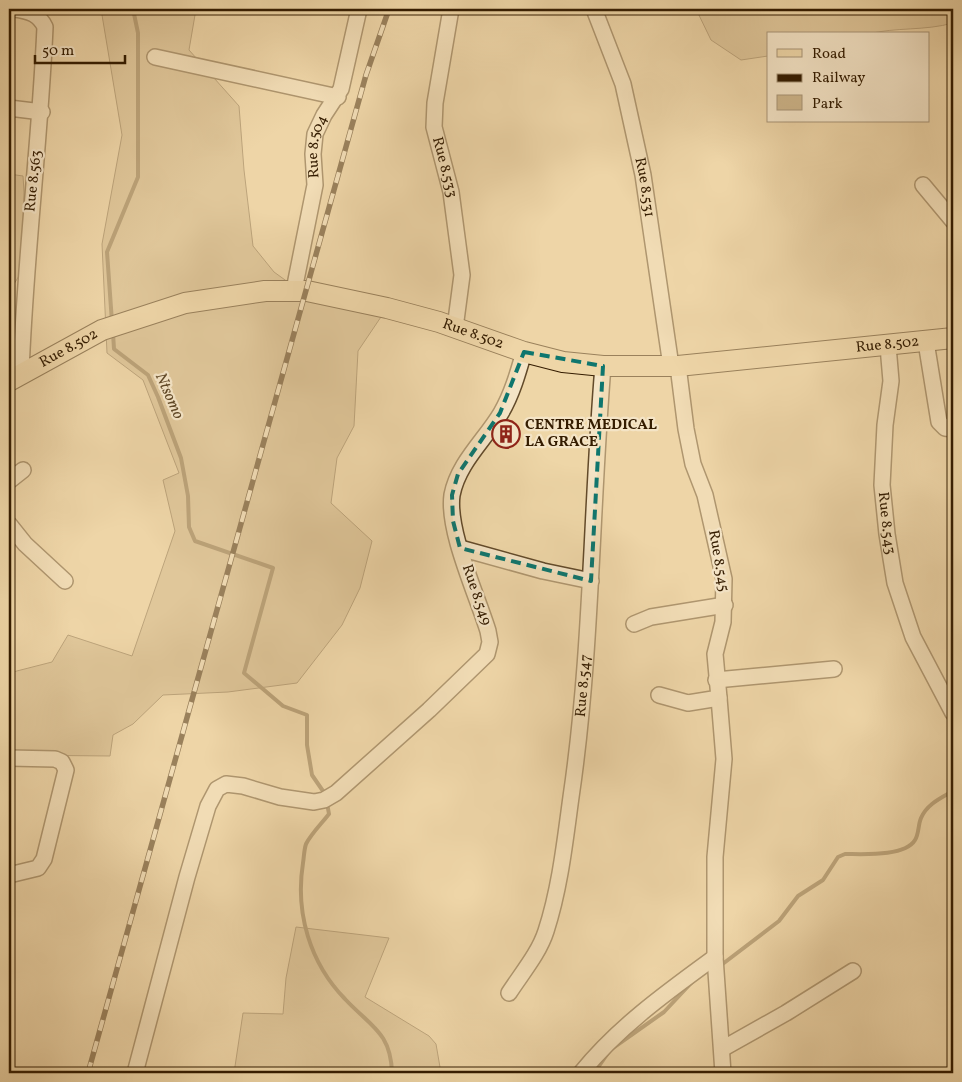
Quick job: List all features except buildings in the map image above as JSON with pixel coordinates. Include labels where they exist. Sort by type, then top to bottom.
[{"type":"main road","name":"Rue 8.502","points":[[15,377],[102,330],[185,303],[266,291],[294,290],[386,308],[455,328],[524,352],[563,362],[603,366],[675,366],[953,338]]},
{"type":"street","name":"Rue 8.563","points":[[15,9],[33,12],[41,18],[45,28],[42,112],[30,212],[15,377]]},
{"type":"street","name":"Rue 8.504","points":[[294,290],[315,185],[312,154],[315,134],[324,115],[338,96],[359,9]]},
{"type":"street","name":"Rue 8.533","points":[[451,9],[435,103],[434,127],[452,192],[462,275],[455,328]]},
{"type":"street","name":"Rue 8.531","points":[[599,11],[623,84],[643,175],[675,366]]},
{"type":"street","points":[[155,57],[338,96]]},
{"type":"street","points":[[9,108],[42,112]]},
{"type":"street","points":[[923,185],[953,221]]},
{"type":"street","points":[[926,342],[938,422],[945,428],[953,429]]},
{"type":"street","name":"Rue 8.543","points":[[888,346],[891,380],[882,485],[895,583],[913,637],[953,713]]},
{"type":"street","name":"Rue 8.549","points":[[135,1073],[187,877],[208,806],[216,789],[226,784],[280,797],[314,802],[324,800],[336,793],[429,710],[487,654],[490,642],[488,631],[460,548],[453,513],[452,496],[458,474],[500,413],[513,389],[524,352]]},
{"type":"street","name":"Rue 8.547","points":[[509,992],[546,932],[562,859],[581,714],[591,581],[596,450],[603,366]]},
{"type":"street","name":"Rue 8.545","points":[[675,366],[686,429],[714,531],[724,579],[725,605],[715,654],[724,760],[715,857],[715,957],[723,1073]]},
{"type":"street","points":[[9,481],[23,470]]},
{"type":"street","points":[[9,524],[25,544],[65,581]]},
{"type":"street","points":[[460,548],[543,571],[591,581]]},
{"type":"street","points":[[634,624],[650,617],[725,605]]},
{"type":"street","points":[[716,680],[834,669]]},
{"type":"street","points":[[659,695],[688,703],[719,698]]},
{"type":"street","points":[[9,758],[55,760],[62,762],[66,770],[44,859],[38,868],[24,873],[9,875]]},
{"type":"street","points":[[581,1073],[602,1047],[663,995],[715,957]]},
{"type":"street","points":[[722,1049],[786,1013],[853,971]]},
{"type":"highlighted area","points":[[524,352],[603,366],[591,581],[460,548],[453,521],[452,495],[458,474],[500,413]]},
{"type":"green space","points":[[101,9],[196,9],[189,50],[239,106],[253,246],[274,272],[299,290],[387,308],[358,351],[354,426],[337,458],[331,503],[372,541],[360,588],[342,625],[297,683],[228,692],[163,695],[133,724],[113,735],[110,756],[9,755],[9,673],[52,662],[68,635],[132,656],[175,531],[163,480],[179,473],[143,380],[107,353],[102,244],[122,135]]},
{"type":"green space","points":[[696,9],[953,9],[953,23],[932,27],[879,32],[767,32],[767,56],[741,60],[711,40]]},
{"type":"green space","points":[[9,174],[23,176],[24,192],[22,271],[14,284],[9,282]]},
{"type":"green space","points":[[296,927],[389,938],[365,997],[429,1036],[436,1044],[441,1073],[234,1073],[243,1013],[283,1014],[286,978]]},
{"type":"waterway","name":"Ntsomo","points":[[112,322],[107,252],[138,177],[138,33],[133,9]]},
{"type":"waterway","name":"Ntsomo","points":[[113,333],[114,349],[148,375],[158,397],[181,458],[188,496],[189,527],[195,541],[273,568],[244,673],[283,706],[307,715],[307,745],[312,775],[325,794]]},
{"type":"waterway","points":[[720,966],[779,921],[798,896],[823,880],[838,857],[845,854],[893,852],[910,845],[916,838],[921,818],[927,809],[953,791]]},
{"type":"waterway","points":[[327,803],[329,814],[311,836],[305,849],[301,900],[308,936],[314,953],[333,985],[371,1023],[383,1039],[391,1059],[392,1073]]},
{"type":"waterway","points":[[594,1073],[610,1050],[664,1012],[694,980]]},
{"type":"railway","points":[[88,1073],[366,75],[389,9]]},
{"type":"place","name":"CENTRE MEDICAL LA GRACE","points":[[506,434]]}]
